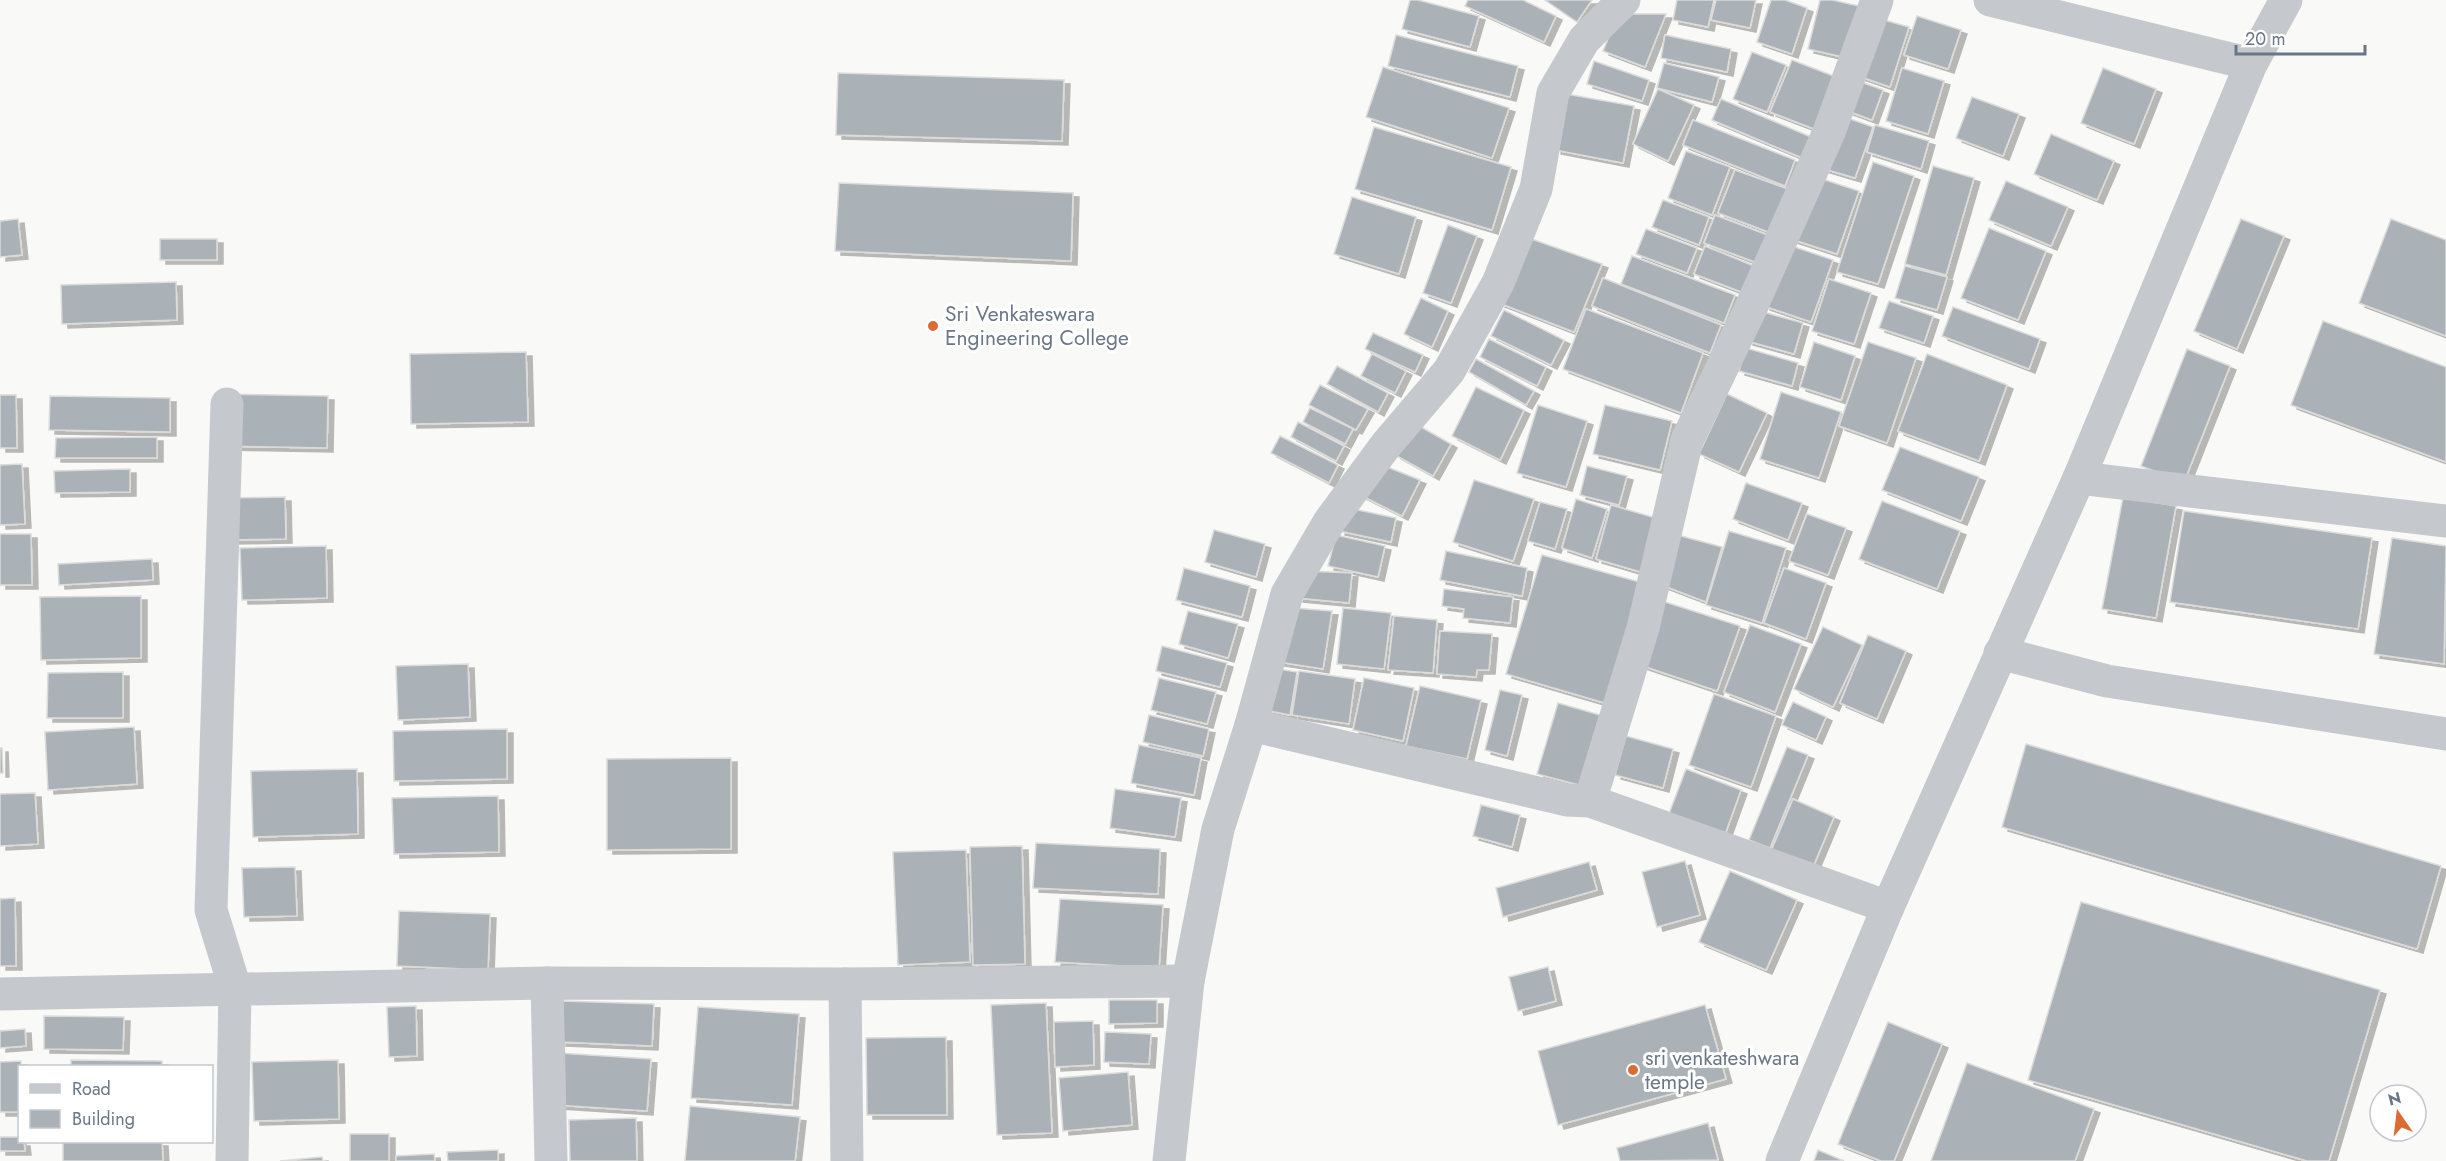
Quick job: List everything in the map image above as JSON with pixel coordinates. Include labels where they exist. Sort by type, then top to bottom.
[{"type":"street","points":[[1169,1161],[1188,981],[1218,829],[1251,724],[1287,594],[1329,522],[1386,445],[1449,371],[1498,283],[1536,189],[1553,93],[1584,40],[1624,0]]},
{"type":"street","points":[[1590,801],[1642,628],[1687,440],[1750,310],[1829,132],[1877,0]]},
{"type":"street","points":[[1990,0],[2251,64]]},
{"type":"street","points":[[1782,1161],[1888,907],[2079,478],[2251,64],[2286,0]]},
{"type":"street","points":[[227,404],[211,910],[235,988],[232,1161]]},
{"type":"street","points":[[2079,478],[2446,521]]},
{"type":"street","points":[[2000,652],[2107,681],[2446,734]]},
{"type":"street","points":[[1251,724],[1567,800],[1590,801],[1888,907]]},
{"type":"street","points":[[0,994],[547,983],[845,984],[1188,981]]},
{"type":"street","points":[[547,983],[551,1161]]},
{"type":"street","points":[[845,984],[847,1161]]},
{"type":"building","points":[[1410,0],[1418,0],[1479,16],[1470,47],[1402,29]]},
{"type":"building","points":[[1468,0],[1523,0],[1556,16],[1544,42],[1465,6]]},
{"type":"building","points":[[1545,0],[1592,0],[1577,22]]},
{"type":"building","points":[[1677,0],[1714,0],[1708,27],[1673,20]]},
{"type":"building","points":[[1716,0],[1756,0],[1750,28],[1711,20]]},
{"type":"building","points":[[1771,0],[1785,0],[1807,8],[1792,54],[1757,42]]},
{"type":"building","points":[[1820,0],[1832,0],[1859,6],[1847,58],[1808,49]]},
{"type":"building","points":[[1633,14],[1666,14],[1645,67],[1603,51],[1610,34]]},
{"type":"building","points":[[1917,16],[1961,30],[1948,69],[1904,55]]},
{"type":"building","points":[[1877,18],[1909,27],[1890,87],[1858,76]]},
{"type":"building","points":[[1396,35],[1518,66],[1510,97],[1388,66]]},
{"type":"building","points":[[1665,35],[1731,49],[1727,72],[1661,58]]},
{"type":"building","points":[[1752,52],[1786,65],[1767,112],[1733,99]]},
{"type":"building","points":[[1792,60],[1836,77],[1814,129],[1770,112]]},
{"type":"building","points":[[1594,61],[1649,80],[1642,101],[1587,84]]},
{"type":"building","points":[[1664,63],[1719,77],[1712,102],[1657,88]]},
{"type":"building","points":[[1383,67],[1509,108],[1492,158],[1366,117]]},
{"type":"building","points":[[1902,68],[1944,81],[1928,134],[1886,121]]},
{"type":"building","points":[[2103,68],[2156,89],[2134,144],[2081,123]]},
{"type":"building","points":[[838,73],[1064,80],[1062,141],[836,135]]},
{"type":"building","points":[[1853,79],[1883,90],[1872,120],[1842,109]]},
{"type":"building","points":[[1658,89],[1694,105],[1668,161],[1633,144]]},
{"type":"building","points":[[1566,94],[1634,106],[1623,163],[1555,150]]},
{"type":"building","points":[[1972,97],[2019,114],[2003,156],[1956,138]]},
{"type":"building","points":[[1721,99],[1811,137],[1802,158],[1712,120]]},
{"type":"building","points":[[1839,115],[1873,127],[1855,178],[1821,168]]},
{"type":"building","points":[[1693,120],[1795,160],[1785,186],[1683,145]]},
{"type":"building","points":[[1875,125],[1929,141],[1921,169],[1867,152]]},
{"type":"building","points":[[1374,127],[1511,167],[1492,230],[1355,189]]},
{"type":"building","points":[[2051,134],[2114,161],[2097,200],[2034,174]]},
{"type":"building","points":[[1686,151],[1730,167],[1712,215],[1668,198]]},
{"type":"building","points":[[1873,162],[1914,176],[1878,284],[1837,272]]},
{"type":"building","points":[[1933,166],[1974,178],[1946,275],[1905,264]]},
{"type":"building","points":[[1735,170],[1788,189],[1771,233],[1718,213]]},
{"type":"building","points":[[1813,176],[1859,191],[1837,254],[1791,239]]},
{"type":"building","points":[[2006,181],[2068,207],[2051,246],[1989,220]]},
{"type":"building","points":[[839,183],[1073,193],[1071,261],[835,251]]},
{"type":"building","points":[[1352,197],[1416,217],[1399,274],[1334,254]]},
{"type":"building","points":[[1663,200],[1709,217],[1699,245],[1652,227]]},
{"type":"building","points":[[1715,215],[1770,236],[1760,264],[1704,243]]},
{"type":"building","points":[[18,219],[22,255],[0,257],[0,221]]},
{"type":"building","points":[[2241,219],[2284,236],[2237,349],[2194,331]]},
{"type":"building","points":[[2391,219],[2446,240],[2446,336],[2359,303]]},
{"type":"building","points":[[1448,225],[1477,236],[1451,303],[1423,293]]},
{"type":"building","points":[[1989,228],[2046,251],[2018,320],[1961,298]]},
{"type":"building","points":[[1646,229],[1697,248],[1687,273],[1636,254]]},
{"type":"building","points":[[1523,236],[1602,264],[1574,332],[1499,303]]},
{"type":"building","points":[[160,239],[217,239],[217,260],[160,260]]},
{"type":"building","points":[[1786,244],[1833,260],[1811,322],[1764,306]]},
{"type":"building","points":[[1705,246],[1754,266],[1744,293],[1694,274]]},
{"type":"building","points":[[1632,256],[1735,295],[1724,323],[1621,284]]},
{"type":"building","points":[[1905,266],[1947,277],[1937,310],[1895,298]]},
{"type":"building","points":[[1603,278],[1721,325],[1710,353],[1592,306]]},
{"type":"building","points":[[1829,279],[1871,293],[1854,344],[1812,331]]},
{"type":"building","points":[[176,282],[177,320],[62,324],[61,285]]},
{"type":"building","points":[[1421,298],[1448,311],[1432,347],[1404,334]]},
{"type":"building","points":[[1889,301],[1933,316],[1924,343],[1879,328]]},
{"type":"building","points":[[1953,307],[2040,339],[2029,369],[1942,336]]},
{"type":"building","points":[[1586,309],[1703,353],[1681,413],[1563,369]]},
{"type":"building","points":[[1504,310],[1564,340],[1551,365],[1491,336]]},
{"type":"building","points":[[1756,310],[1803,323],[1794,354],[1747,341]]},
{"type":"building","points":[[2323,321],[2446,367],[2446,462],[2291,405]]},
{"type":"building","points":[[1373,333],[1423,355],[1415,372],[1365,349]]},
{"type":"building","points":[[1489,339],[1546,367],[1537,386],[1480,357]]},
{"type":"building","points":[[1814,342],[1855,356],[1841,400],[1800,387]]},
{"type":"building","points":[[1868,342],[1916,358],[1887,443],[1839,426]]},
{"type":"building","points":[[1746,348],[1798,363],[1792,386],[1739,371]]},
{"type":"building","points":[[2187,349],[2230,366],[2184,482],[2141,466]]},
{"type":"building","points":[[526,352],[528,422],[411,424],[410,354]]},
{"type":"building","points":[[1372,354],[1406,371],[1395,393],[1361,376]]},
{"type":"building","points":[[1927,354],[2007,385],[1979,461],[1898,431]]},
{"type":"building","points":[[1476,359],[1534,391],[1526,405],[1469,372]]},
{"type":"building","points":[[1337,366],[1388,393],[1378,412],[1327,384]]},
{"type":"building","points":[[1320,385],[1368,409],[1356,430],[1309,405]]},
{"type":"building","points":[[1476,387],[1524,410],[1500,460],[1452,436]]},
{"type":"building","points":[[1781,392],[1841,412],[1819,478],[1760,459]]},
{"type":"building","points":[[221,394],[328,396],[327,448],[220,446]]},
{"type":"building","points":[[1727,394],[1767,413],[1739,472],[1699,454]]},
{"type":"building","points":[[0,395],[16,395],[17,448],[0,448]]},
{"type":"building","points":[[50,396],[170,398],[170,432],[49,430]]},
{"type":"building","points":[[1538,405],[1587,421],[1566,487],[1517,473]]},
{"type":"building","points":[[1605,405],[1672,421],[1660,470],[1593,454]]},
{"type":"building","points":[[1310,408],[1353,429],[1345,444],[1303,422]]},
{"type":"building","points":[[1298,422],[1344,446],[1336,461],[1291,437]]},
{"type":"building","points":[[1414,423],[1451,444],[1433,476],[1395,455]]},
{"type":"building","points":[[1280,436],[1338,465],[1329,483],[1271,453]]},
{"type":"building","points":[[157,437],[157,458],[55,458],[56,438]]},
{"type":"building","points":[[1900,447],[1979,477],[1961,521],[1882,490]]},
{"type":"building","points":[[22,464],[25,524],[0,525],[0,465]]},
{"type":"building","points":[[1382,465],[1420,480],[1402,516],[1358,494]]},
{"type":"building","points":[[1587,466],[1627,476],[1619,505],[1580,495]]},
{"type":"building","points":[[130,469],[130,492],[55,493],[54,471]]},
{"type":"building","points":[[1474,480],[1534,499],[1513,561],[1453,542]]},
{"type":"building","points":[[1746,483],[1802,503],[1788,540],[1733,519]]},
{"type":"building","points":[[285,497],[286,539],[228,540],[228,498]]},
{"type":"building","points":[[2123,497],[2176,506],[2156,618],[2102,609]]},
{"type":"building","points":[[1576,499],[1607,509],[1592,558],[1562,548]]},
{"type":"building","points":[[1882,501],[1960,531],[1937,589],[1859,559]]},
{"type":"building","points":[[1540,502],[1567,509],[1555,549],[1528,541]]},
{"type":"building","points":[[1611,505],[1659,519],[1644,573],[1596,559]]},
{"type":"building","points":[[1344,507],[1396,518],[1391,542],[1339,531]]},
{"type":"building","points":[[2184,511],[2372,538],[2358,629],[2170,602]]},
{"type":"building","points":[[1807,514],[1846,528],[1828,575],[1789,561]]},
{"type":"building","points":[[1214,530],[1265,544],[1256,577],[1205,562]]},
{"type":"building","points":[[1729,531],[1786,548],[1762,623],[1706,605]]},
{"type":"building","points":[[1670,533],[1722,547],[1706,602],[1659,584]]},
{"type":"building","points":[[0,534],[31,534],[32,585],[0,585]]},
{"type":"building","points":[[1336,535],[1385,546],[1378,577],[1328,566]]},
{"type":"building","points":[[2392,538],[2446,546],[2444,664],[2374,654]]},
{"type":"building","points":[[326,546],[327,598],[242,600],[240,548]]},
{"type":"building","points":[[1446,551],[1527,568],[1522,596],[1440,580]]},
{"type":"building","points":[[1542,555],[1643,583],[1608,704],[1506,674]]},
{"type":"building","points":[[152,559],[153,580],[59,585],[58,564]]},
{"type":"building","points":[[1184,568],[1250,586],[1242,617],[1176,600]]},
{"type":"building","points":[[1784,568],[1826,583],[1806,639],[1764,623]]},
{"type":"building","points":[[1306,571],[1352,573],[1349,603],[1297,598]]},
{"type":"building","points":[[1444,589],[1513,597],[1510,623],[1463,618],[1464,609],[1442,606]]},
{"type":"building","points":[[141,596],[141,658],[41,660],[40,597]]},
{"type":"building","points":[[1662,601],[1740,626],[1717,691],[1640,665]]},
{"type":"building","points":[[1293,608],[1332,611],[1323,669],[1272,661]]},
{"type":"building","points":[[1343,608],[1391,613],[1384,669],[1337,664]]},
{"type":"building","points":[[1188,611],[1238,624],[1228,658],[1179,644]]},
{"type":"building","points":[[1394,616],[1437,620],[1433,673],[1388,670]]},
{"type":"building","points":[[1750,625],[1801,644],[1775,712],[1724,692]]},
{"type":"building","points":[[1823,627],[1862,645],[1833,707],[1794,689]]},
{"type":"building","points":[[1440,631],[1492,634],[1489,670],[1477,670],[1476,677],[1437,674]]},
{"type":"building","points":[[1868,635],[1906,651],[1877,719],[1840,703]]},
{"type":"building","points":[[1162,646],[1227,663],[1220,687],[1156,671]]},
{"type":"building","points":[[468,664],[470,717],[398,720],[396,666]]},
{"type":"building","points":[[1272,668],[1297,672],[1290,715],[1264,710]]},
{"type":"building","points":[[1299,671],[1355,679],[1349,724],[1292,715]]},
{"type":"building","points":[[123,672],[123,718],[47,718],[48,673]]},
{"type":"building","points":[[1159,678],[1216,692],[1207,724],[1151,710]]},
{"type":"building","points":[[1364,678],[1414,688],[1403,741],[1353,730]]},
{"type":"building","points":[[1420,686],[1481,700],[1467,759],[1406,746]]},
{"type":"building","points":[[1500,690],[1522,695],[1507,756],[1485,750]]},
{"type":"building","points":[[1714,694],[1776,716],[1751,787],[1689,765]]},
{"type":"building","points":[[1793,702],[1826,717],[1816,740],[1782,725]]},
{"type":"building","points":[[1558,703],[1600,715],[1579,785],[1537,774]]},
{"type":"building","points":[[1149,715],[1209,729],[1203,756],[1143,742]]},
{"type":"building","points":[[134,727],[137,784],[48,790],[45,732]]},
{"type":"building","points":[[507,729],[507,779],[394,781],[393,731]]},
{"type":"building","points":[[1626,736],[1673,749],[1663,788],[1615,775]]},
{"type":"building","points":[[2026,744],[2441,866],[2417,949],[2002,827]]},
{"type":"building","points":[[1139,745],[1201,758],[1194,795],[1131,783]]},
{"type":"building","points":[[1787,747],[1808,755],[1770,848],[1749,840]]},
{"type":"building","points":[[0,748],[2,748],[3,773],[0,773]]},
{"type":"building","points":[[731,758],[731,849],[607,850],[607,759]]},
{"type":"building","points":[[357,769],[358,834],[253,837],[251,771]]},
{"type":"building","points":[[1686,769],[1741,790],[1723,840],[1667,819]]},
{"type":"building","points":[[1115,789],[1181,798],[1175,837],[1110,828]]},
{"type":"building","points":[[35,793],[38,844],[0,846],[0,794]]},
{"type":"building","points":[[498,796],[499,852],[394,854],[392,798]]},
{"type":"building","points":[[1793,799],[1834,817],[1810,874],[1769,856]]},
{"type":"building","points":[[1481,805],[1520,815],[1512,847],[1473,836]]},
{"type":"building","points":[[1036,843],[1160,849],[1158,894],[1033,888]]},
{"type":"building","points":[[1022,846],[1025,964],[973,965],[970,847]]},
{"type":"building","points":[[966,850],[970,962],[898,965],[893,852]]},
{"type":"building","points":[[1685,861],[1700,915],[1657,927],[1642,872]]},
{"type":"building","points":[[1589,862],[1597,890],[1503,917],[1496,888]]},
{"type":"building","points":[[295,867],[297,916],[244,917],[242,868]]},
{"type":"building","points":[[1730,871],[1797,900],[1766,970],[1699,942]]},
{"type":"building","points":[[15,898],[16,966],[0,966],[0,899]]},
{"type":"building","points":[[1060,899],[1163,905],[1159,968],[1055,962]]},
{"type":"building","points":[[2081,902],[2380,990],[2329,1161],[2307,1161],[2028,1080]]},
{"type":"building","points":[[399,911],[490,914],[488,970],[397,966]]},
{"type":"building","points":[[1548,967],[1556,1001],[1518,1011],[1509,977]]},
{"type":"building","points":[[1109,1000],[1157,1000],[1157,1023],[1109,1024]]},
{"type":"building","points":[[562,1001],[654,1004],[652,1046],[560,1042]]},
{"type":"building","points":[[1046,1003],[1052,1133],[997,1135],[991,1005]]},
{"type":"building","points":[[1705,1005],[1726,1079],[1558,1125],[1538,1051]]},
{"type":"building","points":[[416,1006],[417,1056],[389,1057],[387,1007]]},
{"type":"building","points":[[698,1007],[799,1014],[792,1105],[691,1098]]},
{"type":"building","points":[[44,1016],[124,1017],[123,1050],[44,1049]]},
{"type":"building","points":[[1093,1021],[1094,1065],[1055,1067],[1054,1022]]},
{"type":"building","points":[[1888,1022],[1942,1044],[1894,1161],[1881,1161],[1838,1144]]},
{"type":"building","points":[[25,1029],[26,1046],[0,1048],[0,1031]]},
{"type":"building","points":[[1105,1032],[1151,1034],[1149,1064],[1104,1062]]},
{"type":"building","points":[[946,1037],[947,1115],[867,1115],[866,1038]]},
{"type":"building","points":[[558,1053],[651,1059],[647,1111],[555,1105]]},
{"type":"building","points":[[71,1060],[162,1061],[162,1065],[71,1065]]},
{"type":"building","points":[[338,1060],[339,1119],[254,1121],[252,1062]]},
{"type":"building","points":[[21,1061],[21,1065],[18,1065],[18,1112],[0,1112],[0,1062]]},
{"type":"building","points":[[1967,1063],[2094,1109],[2075,1161],[1931,1161]]},
{"type":"building","points":[[1128,1072],[1132,1125],[1063,1131],[1059,1078]]},
{"type":"building","points":[[690,1106],[800,1117],[795,1161],[685,1161]]},
{"type":"building","points":[[636,1118],[637,1161],[570,1161],[569,1120]]},
{"type":"building","points":[[1708,1123],[1718,1160],[1620,1161],[1617,1148]]},
{"type":"building","points":[[350,1134],[389,1134],[389,1161],[350,1161]]},
{"type":"building","points":[[0,1137],[18,1137],[18,1143],[24,1143],[25,1151],[0,1151]]},
{"type":"building","points":[[63,1143],[162,1143],[163,1161],[63,1161]]},
{"type":"building","points":[[498,1150],[498,1161],[448,1161],[447,1152]]},
{"type":"building","points":[[1818,1150],[1844,1161],[1814,1161]]},
{"type":"building","points":[[434,1154],[435,1161],[396,1161],[396,1156]]},
{"type":"building","points":[[322,1157],[323,1161],[280,1161]]},
{"type":"place","name":"Sri Venkateswara Engineering College","points":[[933,326]]},
{"type":"place","name":"sri venkateshwara temple","points":[[1633,1070]]}]
